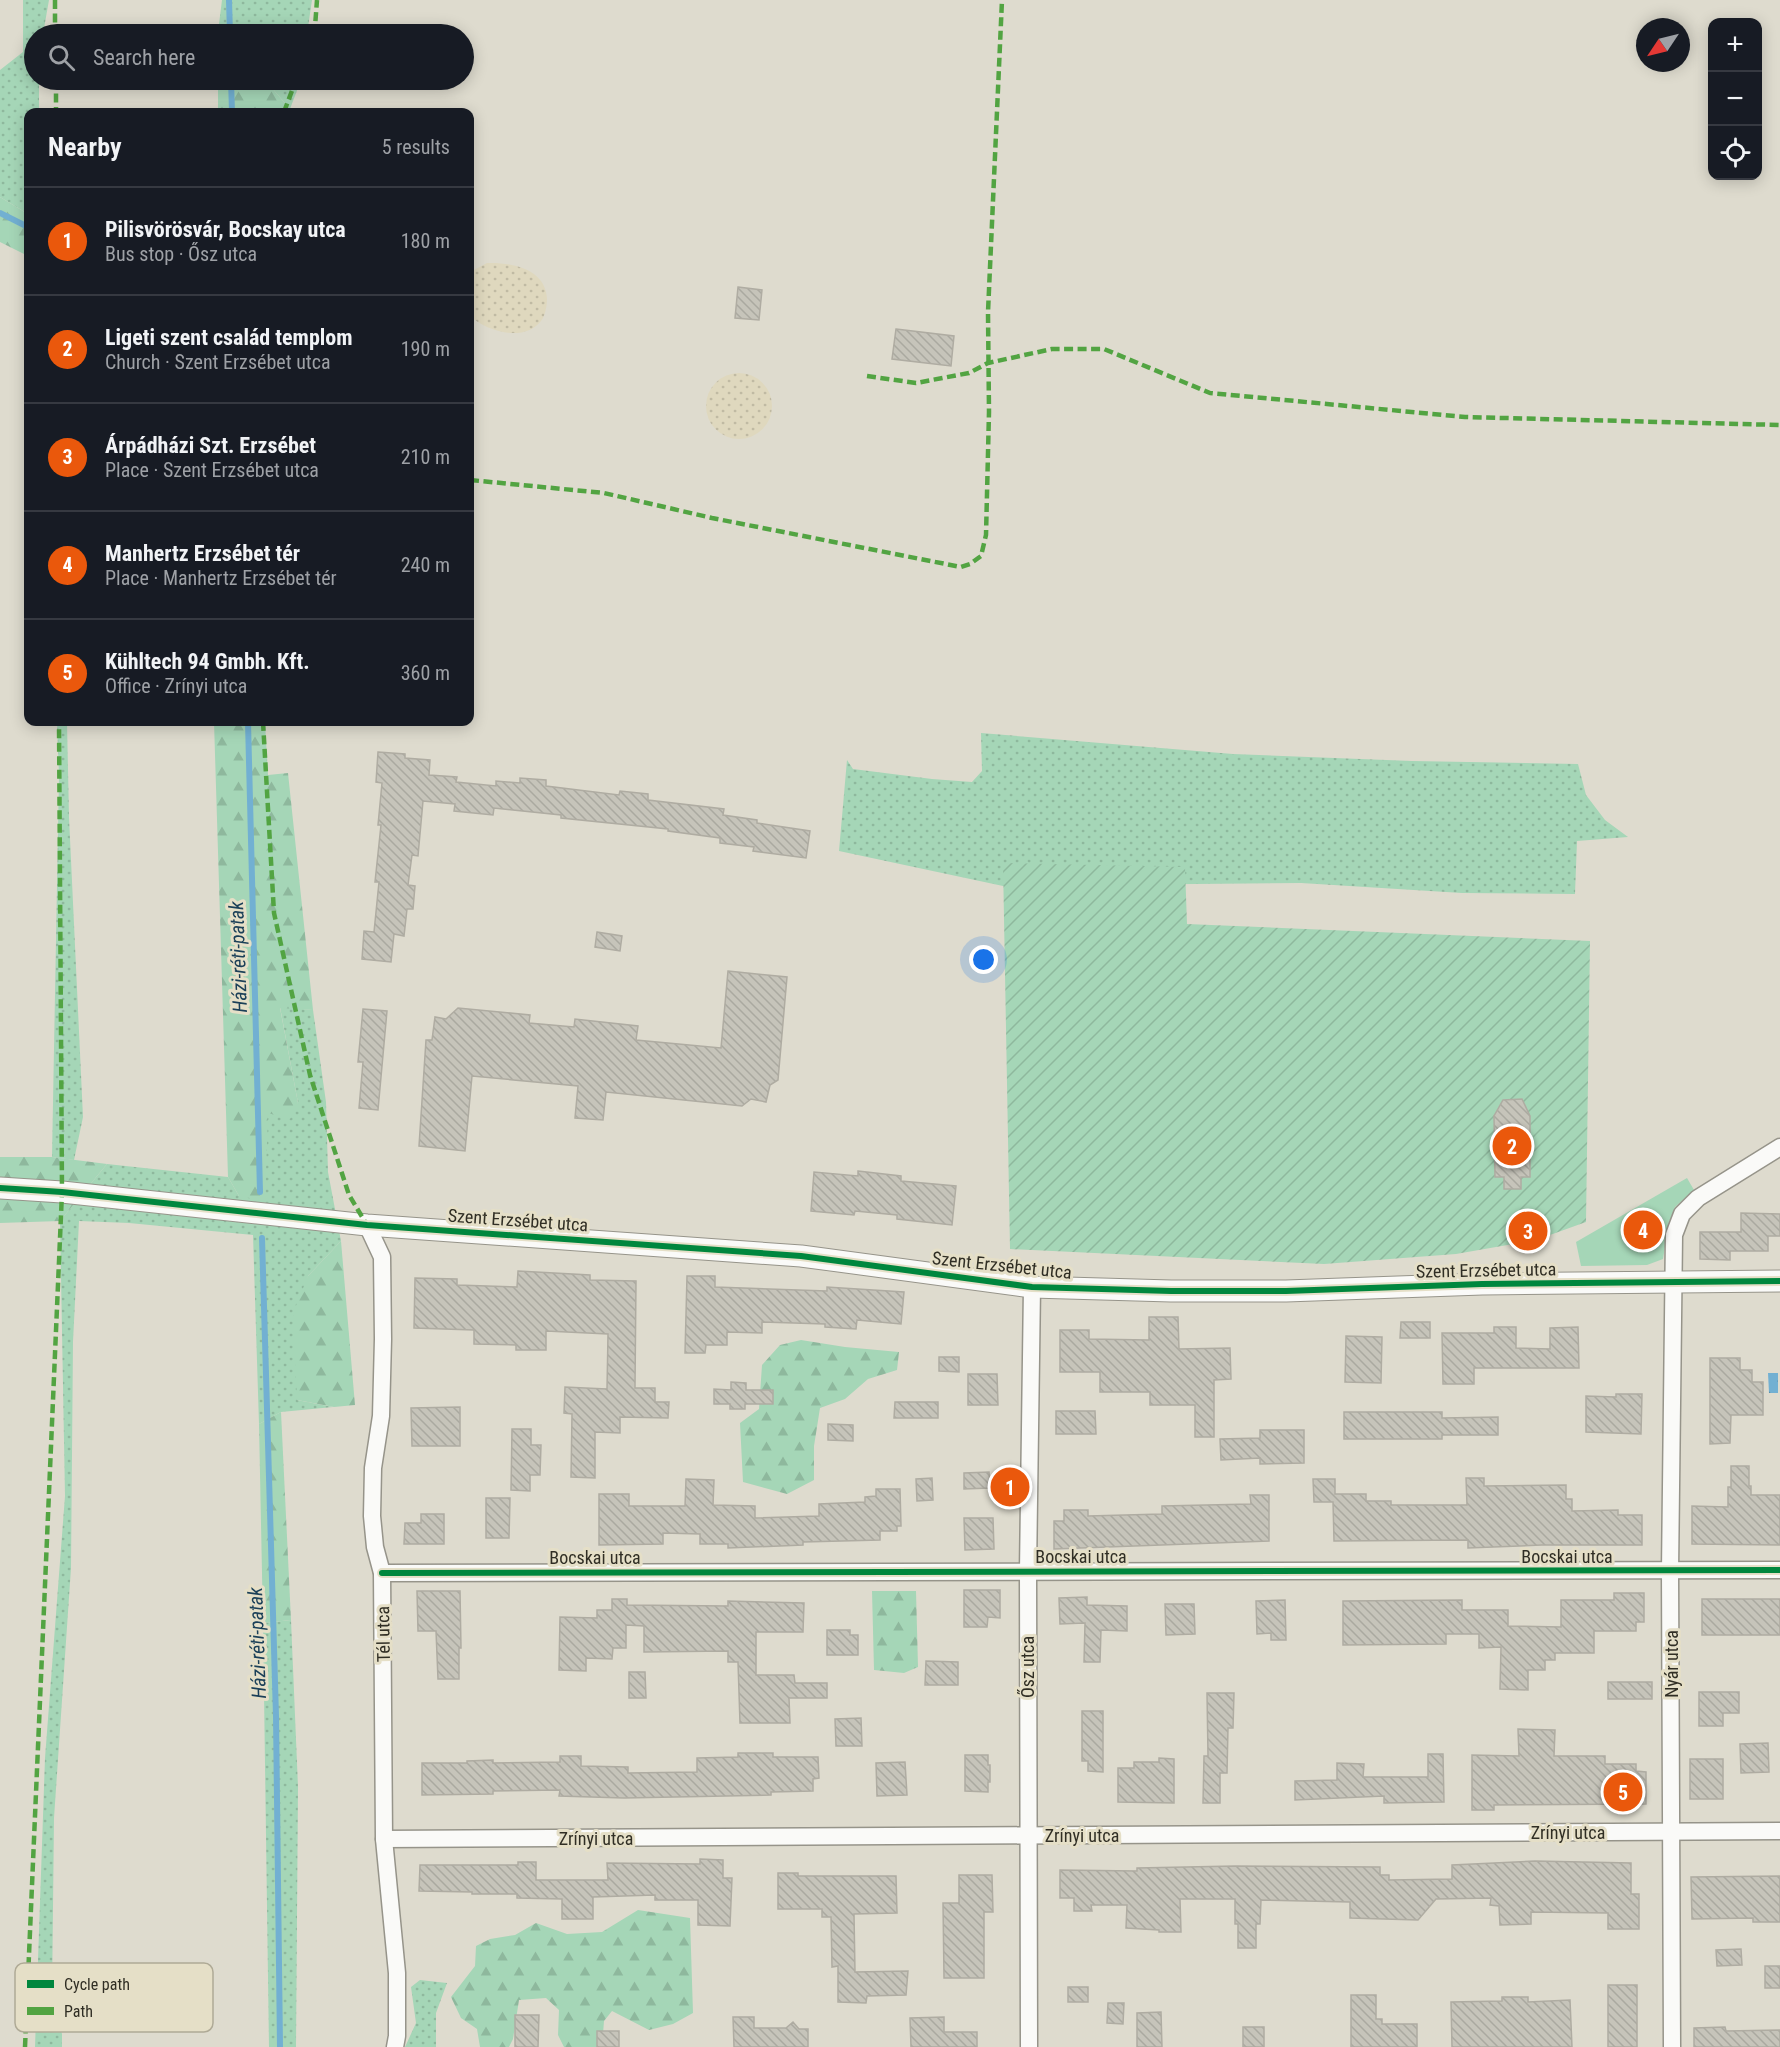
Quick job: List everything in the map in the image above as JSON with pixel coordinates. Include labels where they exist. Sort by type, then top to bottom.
[{"type":"street","name":"Nyár utca","points":[[1672,2047],[1670,1571],[1674,1235],[1682,1214],[1698,1198],[1780,1147]]},
{"type":"street","name":"Szent Erzsébet utca","points":[[0,1188],[62,1192],[367,1224],[801,1256],[1032,1287],[1171,1291],[1286,1291],[1482,1284],[1780,1281]]},
{"type":"street","name":"Tél utca","points":[[367,1224],[382,1257],[381,1416],[373,1468],[372,1516],[375,1547],[382,1573],[384,1839],[397,1973],[395,2047]]},
{"type":"street","name":"Ősz utca","points":[[1029,2047],[1028,1571],[1032,1287]]},
{"type":"street","name":"Bocskai utca","points":[[382,1573],[1780,1570]]},
{"type":"street","name":"Zrínyi utca","points":[[384,1839],[1780,1830]]},
{"type":"green space","points":[[23,0],[49,0],[45,24],[24,24],[24,90],[39,90],[39,108],[24,108],[24,212],[0,197],[0,70],[23,52]]},
{"type":"green space","points":[[222,0],[312,0],[308,24],[219,24]]},
{"type":"green space","points":[[218,90],[274,90],[289,108],[218,108]]},
{"type":"green space","points":[[274,90],[297,90],[289,108]]},
{"type":"green space","points":[[0,197],[24,212],[24,254],[0,242]]},
{"type":"green space","points":[[57,726],[67,726],[83,1117],[74,1160],[52,1157],[59,776]]},
{"type":"green space","points":[[214,726],[265,726],[268,775],[288,773],[313,1010],[280,1008],[298,1103],[290,1119],[268,1113],[265,1201],[239,1196],[228,1177]]},
{"type":"green space","points":[[981,733],[1233,754],[1412,761],[1578,764],[1586,795],[1605,820],[1628,837],[1577,841],[1575,894],[1462,893],[1301,883],[1003,886],[839,851],[847,760],[853,769],[972,782],[982,771]]},
{"type":"green space","points":[[1003,863],[1185,867],[1187,924],[1590,941],[1586,1222],[1536,1240],[1456,1254],[1324,1264],[1010,1249]]},
{"type":"green space","points":[[280,1007],[313,1010],[326,1102],[328,1172],[341,1241],[308,1276],[297,1400],[333,1407],[281,1412],[259,1424],[253,1235],[129,1223],[79,1221],[73,1342],[71,1568],[54,1818],[52,1963],[38,1963],[45,1758],[65,1496],[60,1221],[107,1164],[228,1177],[239,1196],[268,1112],[298,1103]]},
{"type":"green space","points":[[0,1157],[52,1157],[107,1164],[60,1221],[0,1223]]},
{"type":"green space","points":[[1687,1178],[1694,1190],[1675,1207],[1669,1222],[1663,1259],[1647,1265],[1581,1266],[1576,1242]]},
{"type":"green space","points":[[341,1241],[355,1405],[334,1407],[297,1400],[293,1313],[308,1276]]},
{"type":"green space","points":[[801,1340],[899,1352],[897,1370],[868,1379],[845,1399],[820,1408],[814,1446],[814,1480],[787,1494],[743,1482],[740,1423],[759,1409],[762,1365],[780,1345]]},
{"type":"green space","points":[[281,1412],[291,1620],[263,1623],[259,1424]]},
{"type":"green space","points":[[872,1591],[916,1591],[918,1667],[904,1673],[874,1670]]},
{"type":"green space","points":[[291,1620],[298,1787],[296,2047],[269,2047],[263,1623]]},
{"type":"green space","points":[[638,1910],[690,1918],[693,2013],[673,2024],[649,2030],[612,2011],[604,2021],[602,2047],[564,2047],[558,2035],[559,2010],[546,1998],[519,2000],[513,2039],[509,2047],[480,2047],[477,2029],[461,2018],[451,1997],[475,1966],[476,1946],[490,1939],[515,1935],[536,1923],[567,1934],[602,1932]]},
{"type":"green space","points":[[420,1980],[447,1983],[436,2013],[436,2047],[405,2047],[416,2023],[411,1987]]},
{"type":"green space","points":[[36,2032],[61,2032],[62,2047],[35,2047]]},
{"type":"sand","points":[[487,263],[497,263],[517,266],[534,274],[541,281],[547,299],[545,314],[541,321],[534,328],[515,333],[495,330],[474,319],[474,270]]},
{"type":"sand","points":[[739,373],[752,376],[762,383],[769,393],[772,406],[769,419],[762,429],[752,436],[739,439],[726,436],[716,429],[709,419],[706,406],[709,393],[716,383],[726,376]]},
{"type":"water","points":[[1768,1373],[1778,1373],[1778,1393],[1769,1393]]},
{"type":"building","points":[[738,287],[762,290],[759,320],[735,318]]},
{"type":"building","points":[[896,329],[954,336],[951,366],[892,359]]},
{"type":"building","points":[[378,752],[405,754],[405,758],[430,760],[429,775],[457,777],[456,782],[496,786],[496,781],[520,783],[520,778],[546,780],[546,786],[619,795],[620,791],[648,794],[648,800],[724,809],[723,815],[810,831],[806,858],[753,851],[754,847],[720,843],[720,838],[668,831],[668,829],[561,818],[561,815],[494,808],[493,815],[454,811],[455,804],[423,801],[418,856],[412,855],[408,885],[415,886],[413,909],[407,909],[404,936],[394,934],[391,962],[362,959],[364,931],[374,932],[379,882],[375,882],[381,825],[378,825],[382,783],[376,782]]},
{"type":"building","points":[[597,932],[622,936],[620,951],[595,947]]},
{"type":"building","points":[[728,971],[787,977],[778,1080],[770,1085],[766,1102],[751,1099],[742,1106],[606,1092],[603,1120],[575,1118],[578,1086],[472,1076],[465,1151],[419,1146],[426,1040],[432,1040],[435,1017],[446,1019],[458,1008],[530,1015],[529,1023],[574,1027],[575,1019],[638,1026],[636,1040],[721,1048]]},
{"type":"building","points":[[363,1009],[387,1011],[378,1110],[359,1108],[363,1062],[358,1062]]},
{"type":"building","points":[[1522,1099],[1530,1116],[1530,1177],[1521,1177],[1521,1189],[1504,1189],[1504,1177],[1495,1177],[1494,1116],[1503,1100]]},
{"type":"building","points":[[858,1171],[901,1176],[901,1181],[956,1186],[952,1225],[897,1219],[897,1215],[855,1211],[854,1215],[811,1211],[814,1172],[858,1176]]},
{"type":"building","points":[[1741,1213],[1780,1214],[1780,1236],[1768,1236],[1768,1251],[1730,1251],[1730,1260],[1700,1259],[1700,1232],[1741,1232]]},
{"type":"building","points":[[518,1271],[590,1275],[590,1280],[636,1281],[635,1388],[655,1388],[655,1402],[669,1402],[668,1418],[620,1417],[620,1433],[595,1432],[595,1478],[571,1477],[572,1414],[564,1413],[565,1387],[607,1389],[608,1334],[546,1331],[546,1350],[516,1350],[516,1345],[474,1344],[474,1330],[414,1328],[415,1278],[457,1279],[457,1285],[517,1287]]},
{"type":"building","points":[[687,1276],[715,1276],[715,1287],[827,1291],[827,1287],[904,1292],[901,1324],[857,1320],[856,1329],[825,1327],[825,1324],[762,1322],[762,1333],[727,1332],[727,1345],[706,1345],[705,1353],[685,1353]]},
{"type":"building","points":[[1149,1317],[1178,1317],[1179,1349],[1230,1348],[1231,1379],[1214,1380],[1214,1437],[1195,1437],[1195,1405],[1150,1405],[1150,1392],[1100,1392],[1100,1372],[1060,1372],[1060,1330],[1089,1330],[1089,1339],[1149,1340]]},
{"type":"building","points":[[1401,1322],[1430,1322],[1430,1338],[1400,1338]]},
{"type":"building","points":[[1494,1327],[1516,1327],[1516,1348],[1550,1349],[1550,1328],[1578,1327],[1579,1368],[1474,1368],[1474,1384],[1443,1384],[1442,1333],[1494,1333]]},
{"type":"building","points":[[1346,1336],[1382,1337],[1381,1383],[1345,1382]]},
{"type":"building","points":[[939,1357],[959,1357],[959,1372],[939,1371]]},
{"type":"building","points":[[1710,1358],[1740,1358],[1740,1370],[1752,1370],[1752,1382],[1763,1382],[1763,1415],[1731,1415],[1730,1443],[1710,1444]]},
{"type":"building","points":[[968,1374],[997,1374],[998,1405],[968,1405]]},
{"type":"building","points":[[731,1382],[746,1383],[746,1390],[773,1390],[773,1404],[745,1404],[745,1409],[730,1409],[730,1404],[714,1404],[714,1389],[731,1390]]},
{"type":"building","points":[[1616,1394],[1642,1394],[1641,1434],[1586,1432],[1586,1396],[1616,1397]]},
{"type":"building","points":[[895,1402],[938,1402],[938,1418],[894,1418]]},
{"type":"building","points":[[460,1407],[460,1446],[412,1446],[411,1408]]},
{"type":"building","points":[[1056,1411],[1095,1411],[1096,1434],[1056,1434]]},
{"type":"building","points":[[1344,1412],[1442,1412],[1442,1418],[1498,1417],[1498,1435],[1442,1435],[1442,1439],[1344,1439]]},
{"type":"building","points":[[828,1424],[853,1425],[853,1441],[828,1440]]},
{"type":"building","points":[[512,1429],[531,1429],[531,1445],[541,1445],[540,1475],[530,1475],[530,1491],[511,1490]]},
{"type":"building","points":[[1260,1430],[1304,1430],[1304,1463],[1260,1464],[1260,1458],[1221,1460],[1220,1439],[1260,1438]]},
{"type":"building","points":[[1731,1466],[1749,1466],[1751,1495],[1780,1495],[1780,1545],[1692,1544],[1692,1506],[1728,1507]]},
{"type":"building","points":[[989,1472],[990,1488],[964,1489],[964,1473]]},
{"type":"building","points":[[932,1478],[933,1500],[917,1501],[916,1479]]},
{"type":"building","points":[[1466,1478],[1484,1478],[1484,1486],[1566,1485],[1566,1499],[1572,1499],[1572,1511],[1618,1510],[1618,1515],[1642,1515],[1642,1545],[1468,1548],[1468,1540],[1334,1541],[1333,1502],[1314,1502],[1313,1479],[1335,1479],[1335,1494],[1366,1494],[1366,1501],[1391,1501],[1391,1505],[1467,1505]]},
{"type":"building","points":[[686,1479],[714,1480],[713,1505],[755,1506],[755,1518],[819,1516],[819,1504],[865,1502],[865,1497],[876,1496],[876,1489],[900,1489],[901,1526],[897,1526],[897,1531],[880,1531],[880,1540],[803,1542],[803,1545],[728,1548],[728,1544],[700,1544],[700,1534],[663,1533],[663,1544],[599,1545],[599,1494],[629,1494],[629,1506],[685,1506]]},
{"type":"building","points":[[1250,1495],[1269,1495],[1269,1541],[1054,1549],[1054,1521],[1064,1521],[1064,1510],[1088,1510],[1088,1516],[1162,1514],[1162,1506],[1251,1504]]},
{"type":"building","points":[[486,1498],[510,1498],[509,1538],[486,1538]]},
{"type":"building","points":[[421,1514],[444,1514],[444,1544],[404,1544],[405,1523],[421,1523]]},
{"type":"building","points":[[964,1518],[993,1518],[994,1549],[965,1550]]},
{"type":"building","points":[[964,1590],[1000,1590],[1000,1618],[988,1617],[987,1627],[964,1627]]},
{"type":"building","points":[[417,1591],[460,1591],[459,1679],[438,1679],[436,1631],[418,1631]]},
{"type":"building","points":[[1614,1593],[1644,1593],[1644,1622],[1636,1622],[1636,1631],[1594,1631],[1594,1653],[1555,1653],[1555,1660],[1545,1660],[1545,1670],[1528,1670],[1528,1690],[1500,1689],[1501,1647],[1479,1648],[1479,1634],[1446,1634],[1446,1644],[1343,1645],[1343,1601],[1462,1600],[1462,1610],[1508,1610],[1508,1626],[1561,1627],[1561,1600],[1614,1600]]},
{"type":"building","points":[[1087,1597],[1087,1605],[1127,1606],[1127,1631],[1101,1630],[1100,1662],[1084,1662],[1085,1623],[1060,1624],[1059,1598]]},
{"type":"building","points":[[612,1599],[627,1599],[627,1605],[728,1606],[728,1601],[804,1603],[803,1632],[756,1632],[756,1675],[794,1675],[795,1683],[827,1683],[827,1698],[789,1698],[790,1723],[740,1723],[738,1662],[728,1662],[728,1651],[644,1652],[644,1626],[626,1625],[626,1648],[613,1648],[612,1659],[586,1658],[586,1671],[559,1670],[560,1617],[597,1618],[597,1610],[612,1610]]},
{"type":"building","points":[[1702,1599],[1780,1599],[1780,1635],[1702,1635]]},
{"type":"building","points":[[1285,1600],[1286,1640],[1271,1640],[1271,1633],[1257,1634],[1256,1601]]},
{"type":"building","points":[[1165,1604],[1194,1604],[1195,1634],[1166,1635]]},
{"type":"building","points":[[827,1630],[850,1630],[850,1635],[858,1635],[858,1655],[827,1655]]},
{"type":"building","points":[[926,1661],[958,1662],[958,1685],[925,1685]]},
{"type":"building","points":[[629,1672],[645,1672],[646,1698],[629,1698]]},
{"type":"building","points":[[1608,1682],[1652,1682],[1652,1699],[1608,1699]]},
{"type":"building","points":[[1699,1692],[1739,1692],[1739,1713],[1723,1713],[1723,1726],[1699,1726]]},
{"type":"building","points":[[1207,1693],[1234,1693],[1233,1728],[1228,1728],[1227,1773],[1220,1773],[1220,1803],[1203,1803],[1204,1756],[1208,1756]]},
{"type":"building","points":[[1082,1711],[1103,1711],[1103,1772],[1088,1771],[1088,1761],[1082,1761]]},
{"type":"building","points":[[861,1718],[862,1746],[836,1746],[835,1719]]},
{"type":"building","points":[[1518,1729],[1555,1730],[1554,1756],[1605,1756],[1605,1764],[1636,1764],[1636,1771],[1646,1772],[1646,1804],[1494,1805],[1494,1810],[1472,1810],[1472,1755],[1519,1756]]},
{"type":"building","points":[[1768,1743],[1769,1772],[1741,1773],[1740,1744]]},
{"type":"building","points":[[738,1753],[773,1753],[773,1757],[818,1757],[819,1778],[813,1779],[813,1791],[771,1792],[771,1795],[624,1798],[559,1796],[560,1790],[422,1795],[422,1763],[467,1763],[467,1761],[493,1760],[493,1763],[560,1762],[560,1756],[581,1756],[581,1766],[628,1767],[628,1773],[697,1772],[697,1758],[738,1757]]},
{"type":"building","points":[[1428,1754],[1443,1754],[1444,1802],[1384,1803],[1384,1796],[1295,1800],[1295,1781],[1337,1780],[1337,1763],[1364,1764],[1363,1777],[1428,1777]]},
{"type":"building","points":[[965,1755],[988,1755],[990,1782],[988,1782],[988,1792],[965,1791]]},
{"type":"building","points":[[1159,1758],[1174,1759],[1174,1803],[1118,1802],[1118,1768],[1134,1768],[1134,1762],[1159,1762]]},
{"type":"building","points":[[1690,1759],[1723,1759],[1723,1799],[1690,1799]]},
{"type":"building","points":[[905,1762],[907,1795],[877,1796],[876,1763]]},
{"type":"building","points":[[700,1859],[723,1860],[723,1878],[732,1878],[730,1926],[698,1925],[698,1900],[655,1900],[655,1895],[593,1897],[593,1919],[562,1919],[562,1899],[517,1898],[517,1894],[419,1891],[420,1865],[518,1865],[518,1862],[536,1862],[536,1880],[608,1880],[607,1863],[700,1864]]},
{"type":"building","points":[[1535,1861],[1631,1863],[1631,1894],[1639,1894],[1639,1929],[1608,1929],[1608,1913],[1531,1912],[1531,1924],[1500,1925],[1499,1906],[1490,1905],[1491,1898],[1436,1899],[1418,1920],[1350,1918],[1350,1902],[1261,1900],[1260,1924],[1256,1924],[1256,1948],[1238,1948],[1235,1899],[1180,1899],[1181,1932],[1159,1932],[1159,1930],[1126,1928],[1127,1905],[1091,1905],[1092,1911],[1074,1911],[1074,1898],[1060,1898],[1060,1870],[1137,1871],[1137,1868],[1235,1866],[1380,1867],[1380,1875],[1389,1875],[1389,1880],[1452,1879],[1452,1865]]},
{"type":"building","points":[[778,1873],[798,1873],[798,1876],[896,1876],[897,1913],[854,1914],[855,1972],[908,1971],[906,1995],[867,1996],[866,2003],[838,2002],[838,1966],[832,1967],[831,1917],[822,1917],[822,1909],[778,1909]]},
{"type":"building","points":[[959,1875],[992,1875],[993,1912],[984,1912],[984,1978],[944,1978],[943,1903],[959,1903]]},
{"type":"building","points":[[1780,1876],[1780,1922],[1753,1922],[1753,1918],[1692,1919],[1691,1877]]},
{"type":"building","points":[[1741,1949],[1742,1965],[1717,1966],[1716,1950]]},
{"type":"building","points":[[1765,1966],[1780,1966],[1780,1988],[1765,1988]]},
{"type":"building","points":[[1608,1985],[1637,1985],[1637,2047],[1608,2047]]},
{"type":"building","points":[[1068,1987],[1088,1987],[1088,2002],[1068,2002]]},
{"type":"building","points":[[1351,1995],[1376,1995],[1376,2019],[1382,2019],[1382,2024],[1417,2024],[1417,2047],[1351,2047]]},
{"type":"building","points":[[1502,1997],[1528,1997],[1528,2002],[1570,2000],[1572,2047],[1452,2047],[1451,2002],[1502,2001]]},
{"type":"building","points":[[1108,2003],[1124,2003],[1123,2024],[1107,2023]]},
{"type":"building","points":[[1161,2012],[1162,2047],[1137,2047],[1137,2013]]},
{"type":"building","points":[[515,2015],[539,2015],[538,2047],[515,2047]]},
{"type":"building","points":[[733,2017],[754,2017],[754,2028],[786,2028],[793,2022],[799,2029],[808,2029],[808,2047],[734,2047]]},
{"type":"building","points":[[944,2017],[944,2032],[977,2032],[977,2047],[911,2047],[910,2018]]},
{"type":"building","points":[[1243,2027],[1264,2027],[1264,2047],[1243,2047]]},
{"type":"building","points":[[1725,2027],[1726,2031],[1780,2030],[1780,2047],[1694,2047],[1694,2028]]},
{"type":"building","points":[[597,2031],[619,2031],[619,2047],[597,2047]]},
{"type":"waterway","name":"Házi-réti-patak","points":[[229,0],[230,24]]},
{"type":"waterway","name":"Házi-réti-patak","points":[[231,90],[232,108]]},
{"type":"waterway","points":[[0,213],[24,225]]},
{"type":"waterway","name":"Házi-réti-patak","points":[[248,726],[260,1192]]},
{"type":"waterway","name":"Házi-réti-patak","points":[[262,1238],[276,1716],[280,2047]]},
{"type":"marked path","points":[[55,0],[55,24]]},
{"type":"marked path","points":[[315,24],[317,0]]},
{"type":"marked path","points":[[474,480],[604,493],[712,518],[961,567],[981,556],[986,535],[989,412],[988,312],[1002,0]]},
{"type":"marked path","points":[[56,90],[56,108]]},
{"type":"marked path","points":[[286,108],[292,90]]},
{"type":"marked path","points":[[867,376],[916,383],[969,373],[988,363],[1052,349],[1104,349],[1210,393],[1465,417],[1780,425]]},
{"type":"marked path","points":[[29,1963],[62,1192],[59,726]]},
{"type":"marked path","points":[[263,726],[274,913],[310,1075],[349,1195],[367,1225]]},
{"type":"marked path","points":[[25,2047],[26,2032]]},
{"type":"cycle path","points":[[0,1188],[62,1192],[367,1225],[801,1256],[1032,1287],[1171,1291],[1286,1291],[1482,1284],[1780,1281]]},
{"type":"cycle path","points":[[382,1573],[1780,1570]]},
{"type":"place","name":"Ligeti szent család templom","points":[[1512,1146]]},
{"type":"place","name":"Manhertz Erzsébet tér","points":[[1643,1230]]},
{"type":"place","name":"Árpádházi Szt. Erzsébet","points":[[1528,1231]]},
{"type":"place","name":"Pilisvörösvár, Bocskay utca","points":[[1010,1487]]},
{"type":"place","name":"Kühltech 94 Gmbh. Kft.","points":[[1623,1792]]}]
